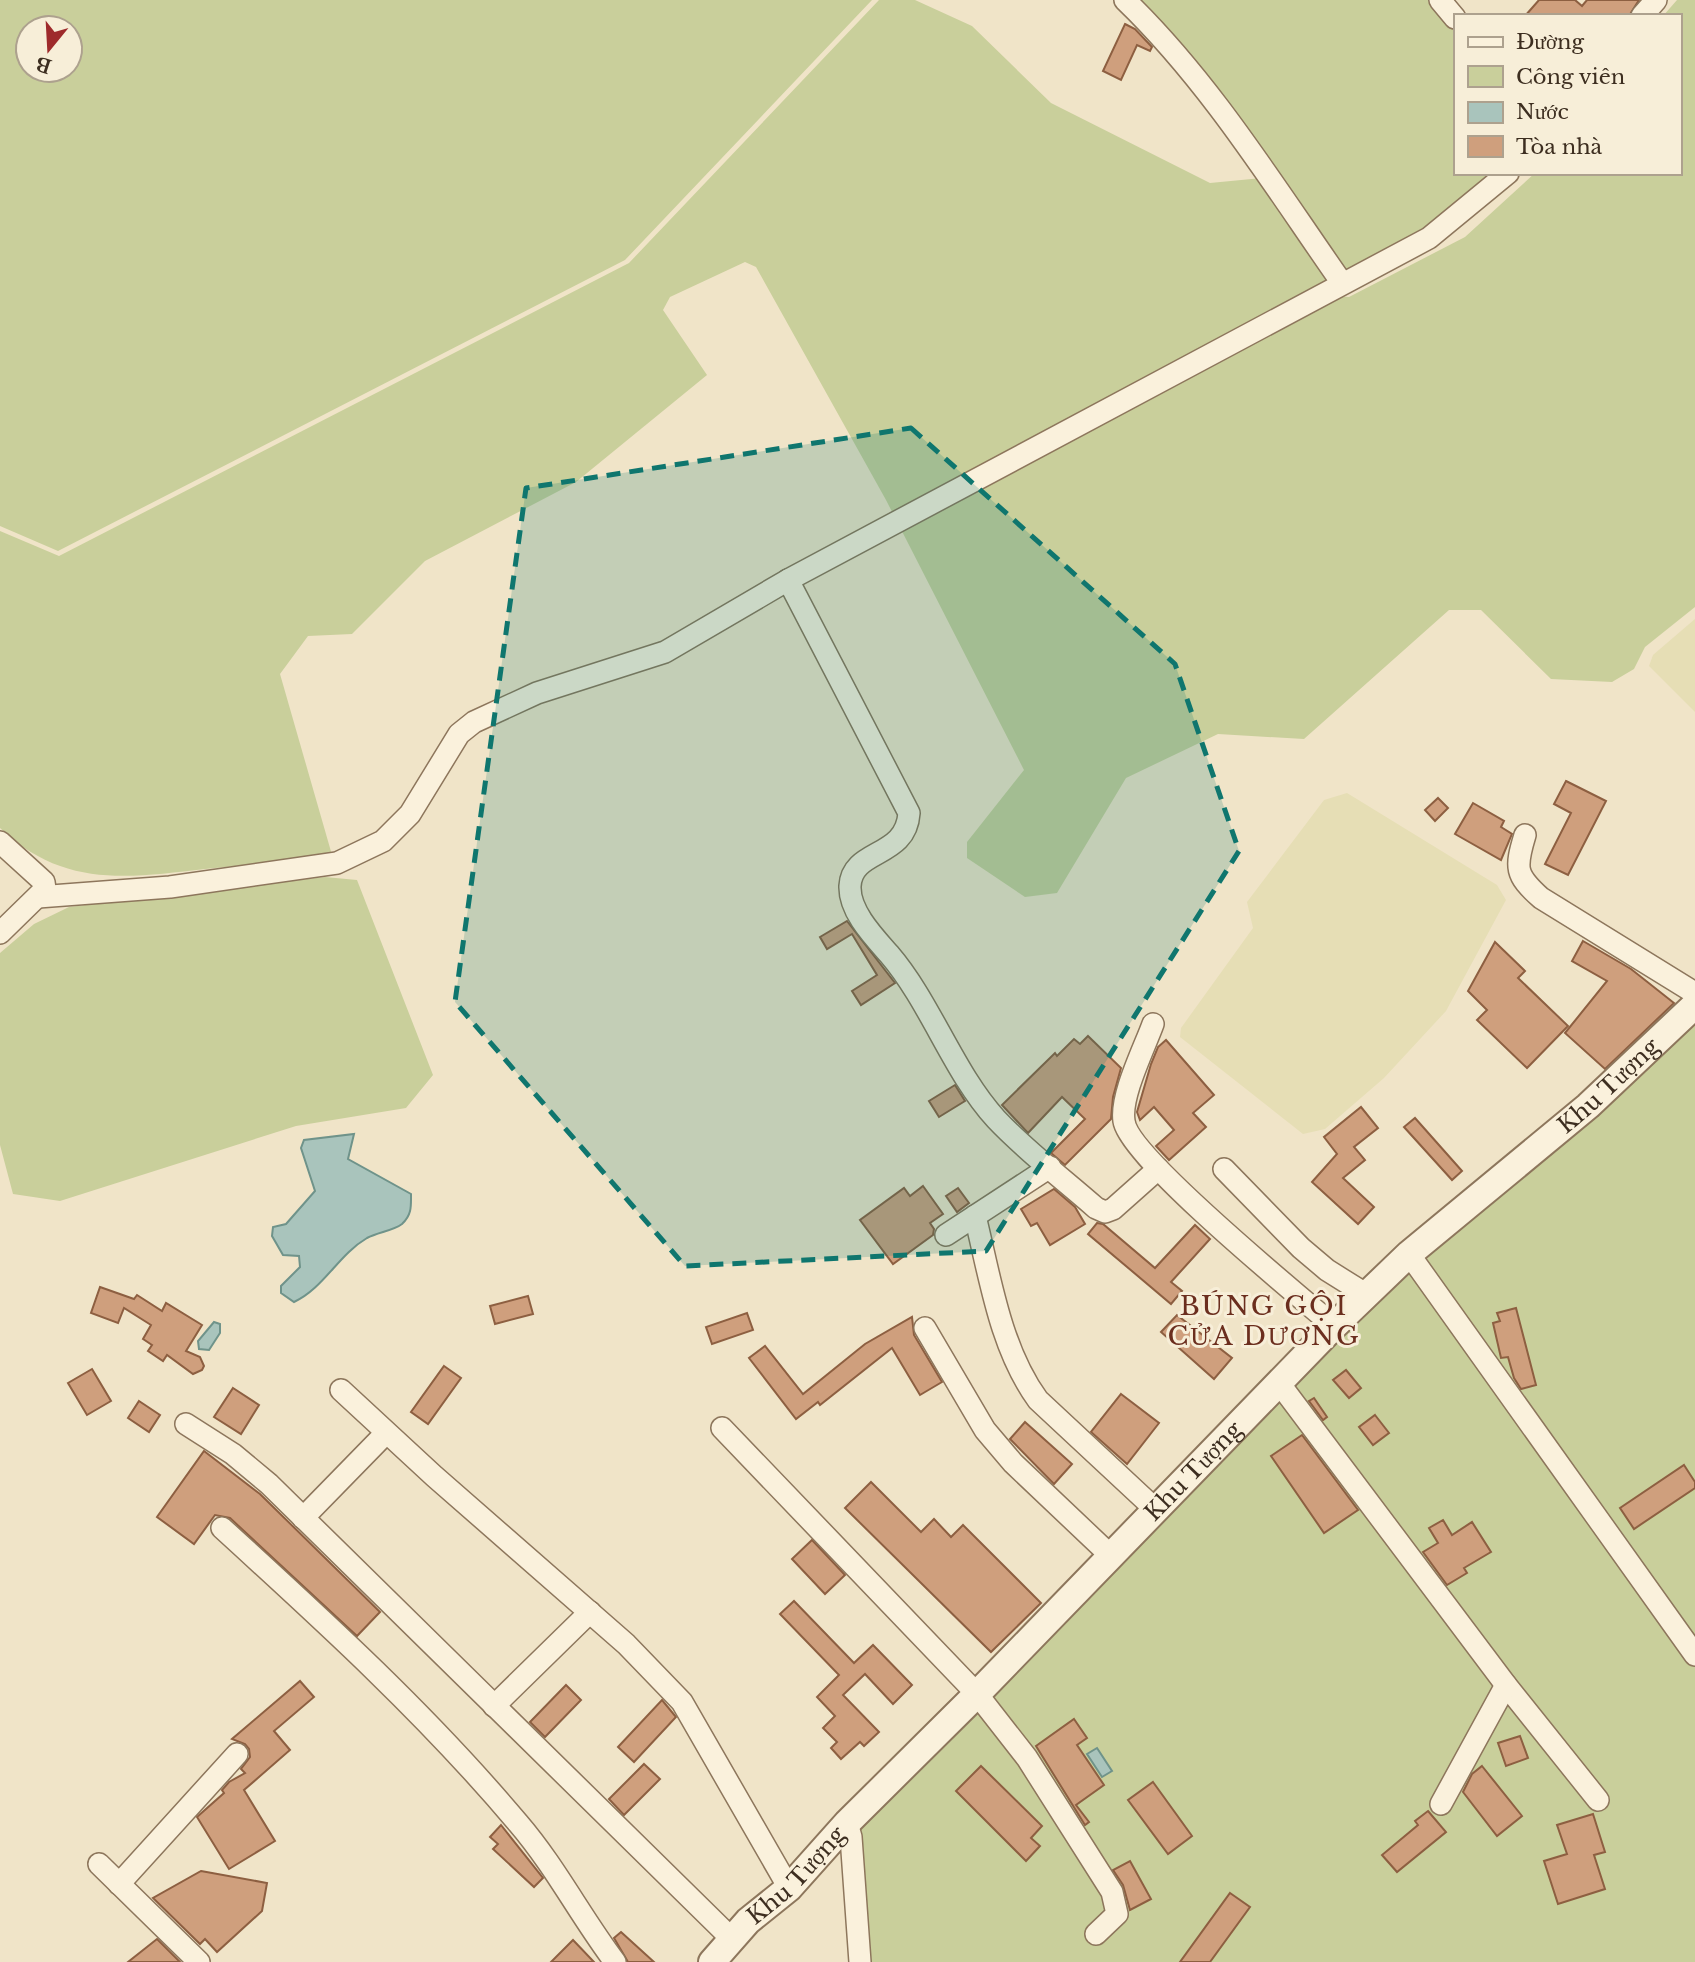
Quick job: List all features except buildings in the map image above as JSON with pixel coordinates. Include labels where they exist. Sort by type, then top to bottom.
[{"type":"street","points":[[1125,0],[1156,30],[1248,148],[1342,283]]},
{"type":"street","points":[[1440,0],[1454,17]]},
{"type":"street","points":[[1644,14],[1656,0]]},
{"type":"street","points":[[38,897],[170,887],[337,863],[383,841],[401,823],[426,790],[459,734],[474,722],[537,693],[665,652],[788,580],[1429,238],[1506,175]]},
{"type":"street","points":[[788,580],[909,813],[900,841],[856,867],[850,883],[852,902],[878,942],[903,970],[996,1119],[1096,1208],[1105,1212],[1113,1209],[1158,1169]]},
{"type":"street","points":[[1525,835],[1517,860],[1519,875],[1526,885],[1541,898],[1695,993]]},
{"type":"street","points":[[0,842],[44,882],[45,889],[0,933]]},
{"type":"street","name":"Khu Tượng","points":[[712,1962],[748,1921],[789,1888],[846,1823],[977,1694],[1334,1326],[1409,1254],[1588,1106],[1695,1005]]},
{"type":"street","points":[[1153,1024],[1124,1106],[1124,1123],[1129,1135],[1158,1169],[1233,1240],[1334,1326]]},
{"type":"street","points":[[946,1235],[1050,1167]]},
{"type":"street","points":[[1224,1169],[1301,1248],[1327,1270],[1367,1295]]},
{"type":"street","points":[[975,1216],[998,1306],[1025,1382],[1038,1400],[1155,1508]]},
{"type":"street","points":[[1409,1254],[1695,1655]]},
{"type":"street","points":[[925,1328],[985,1430],[999,1447],[1111,1556]]},
{"type":"street","points":[[1279,1383],[1506,1685],[1598,1800]]},
{"type":"street","points":[[341,1390],[386,1433],[626,1643],[682,1702],[789,1888]]},
{"type":"street","points":[[186,1424],[233,1454],[269,1484],[733,1940]]},
{"type":"street","points":[[722,1428],[977,1694],[1027,1758],[1112,1892],[1117,1914],[1096,1934]]},
{"type":"street","points":[[303,1518],[386,1433]]},
{"type":"street","points":[[222,1528],[376,1669],[475,1774],[541,1852],[581,1917],[615,1962]]},
{"type":"street","points":[[494,1706],[590,1612]]},
{"type":"street","points":[[1441,1804],[1506,1685]]},
{"type":"street","points":[[119,1884],[237,1754]]},
{"type":"street","points":[[846,1823],[851,1837],[860,1962]]},
{"type":"street","points":[[99,1864],[199,1962]]},
{"type":"highlighted area","points":[[911,428],[1175,664],[1239,851],[986,1251],[685,1266],[455,1002],[526,488]]},
{"type":"shaded area","points":[[1695,619],[1695,712],[1649,666],[1653,655]]},
{"type":"shaded area","points":[[1347,793],[1497,885],[1506,900],[1446,1011],[1384,1078],[1325,1129],[1303,1134],[1180,1037],[1181,1028],[1253,928],[1247,902],[1324,800]]},
{"type":"green space","points":[[0,0],[872,0],[625,260],[58,551],[0,526]]},
{"type":"green space","points":[[879,0],[915,0],[972,26],[1051,103],[1210,183],[1262,178],[1337,296],[1349,297],[1465,237],[1533,175],[1681,175],[1681,14],[1665,14],[1677,0],[1695,0],[1695,607],[1645,647],[1634,669],[1612,682],[1551,679],[1481,610],[1449,610],[1304,739],[1218,734],[1126,778],[1057,893],[1025,897],[967,858],[967,842],[1024,770],[886,500],[756,267],[745,262],[670,297],[663,310],[707,375],[576,482],[425,561],[352,634],[308,636],[280,674],[332,855],[149,875],[97,874],[72,870],[48,861],[0,828],[0,531],[59,556],[629,263]]},
{"type":"green space","points":[[1132,0],[1431,0],[1454,28],[1454,175],[1496,175],[1425,233],[1347,274]]},
{"type":"green space","points":[[325,877],[357,880],[433,1075],[406,1108],[296,1126],[60,1201],[13,1194],[0,1145],[0,953],[34,924],[69,907]]},
{"type":"green space","points":[[1695,1014],[1695,1962],[863,1962],[859,1826],[1366,1309],[1633,1079]]},
{"type":"water","points":[[354,1134],[348,1159],[411,1194],[409,1214],[398,1226],[371,1236],[357,1245],[314,1288],[294,1302],[281,1293],[281,1286],[300,1267],[299,1256],[283,1255],[272,1236],[273,1227],[286,1224],[315,1191],[301,1148],[304,1140]]},
{"type":"water","points":[[214,1322],[220,1324],[220,1333],[209,1350],[199,1349],[198,1341]]},
{"type":"water","points":[[1097,1748],[1112,1771],[1102,1777],[1087,1754]]},
{"type":"district","name":"BÚNG GỘI CỬA DƯƠNG","points":[[1264,1321]]}]
